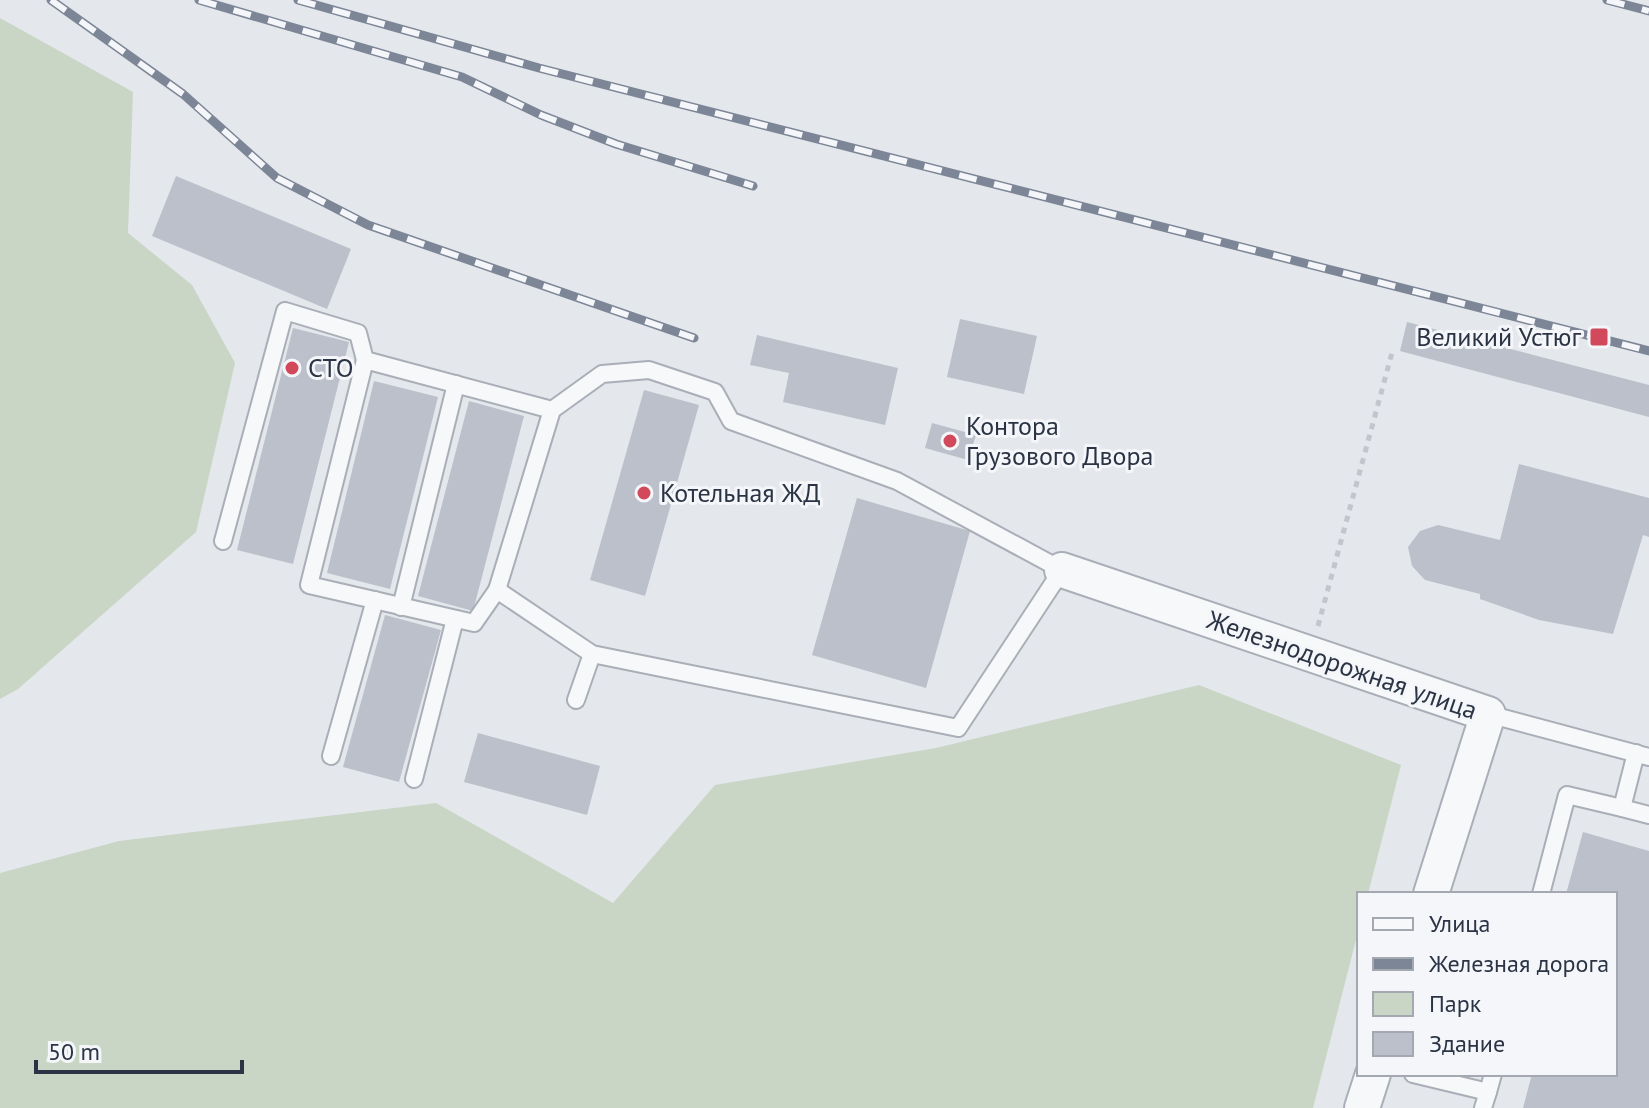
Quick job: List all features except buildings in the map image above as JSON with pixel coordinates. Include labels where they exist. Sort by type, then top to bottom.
[{"type":"street","name":"Железнодорожная улица","points":[[1062,570],[1488,714],[1432,892]]},
{"type":"street","points":[[1362,1108],[1372,1076]]},
{"type":"lane","points":[[223,541],[285,311],[358,333],[365,360],[309,585],[474,623],[497,590],[552,410],[602,374],[649,370],[715,392],[731,421],[897,481],[1062,570],[958,728],[592,654],[497,590]]},
{"type":"lane","points":[[365,360],[552,410]]},
{"type":"lane","points":[[401,607],[456,384]]},
{"type":"lane","points":[[331,756],[375,600]]},
{"type":"lane","points":[[414,779],[455,619]]},
{"type":"lane","points":[[576,700],[592,654]]},
{"type":"lane","points":[[1488,714],[1642,755],[1622,808]]},
{"type":"lane","points":[[1542,892],[1567,795],[1649,815]]},
{"type":"lane","points":[[1419,1076],[1486,1100],[1492,1076]]},
{"type":"path","points":[[1311,654],[1393,349]]},
{"type":"green space","points":[[0,18],[133,92],[128,233],[192,285],[235,363],[196,532],[18,689],[0,699]]},
{"type":"green space","points":[[1199,685],[1401,765],[1369,892],[1357,892],[1357,936],[1313,1108],[0,1108],[0,873],[119,841],[436,803],[613,903],[715,785],[936,748]]},
{"type":"railway","points":[[51,0],[183,94],[277,178],[368,225],[694,338]]},
{"type":"railway","points":[[199,0],[462,77],[541,115],[616,144],[753,186]]},
{"type":"railway","points":[[298,0],[539,68],[1649,351]]},
{"type":"railway","points":[[1607,0],[1649,11]]},
{"type":"place","name":"Великий Устюг","points":[[1599,337]]},
{"type":"place","name":"СТО","points":[[292,368]]},
{"type":"place","name":"Контора Грузового Двора","points":[[950,441]]},
{"type":"place","name":"Котельная ЖД","points":[[644,493]]}]
